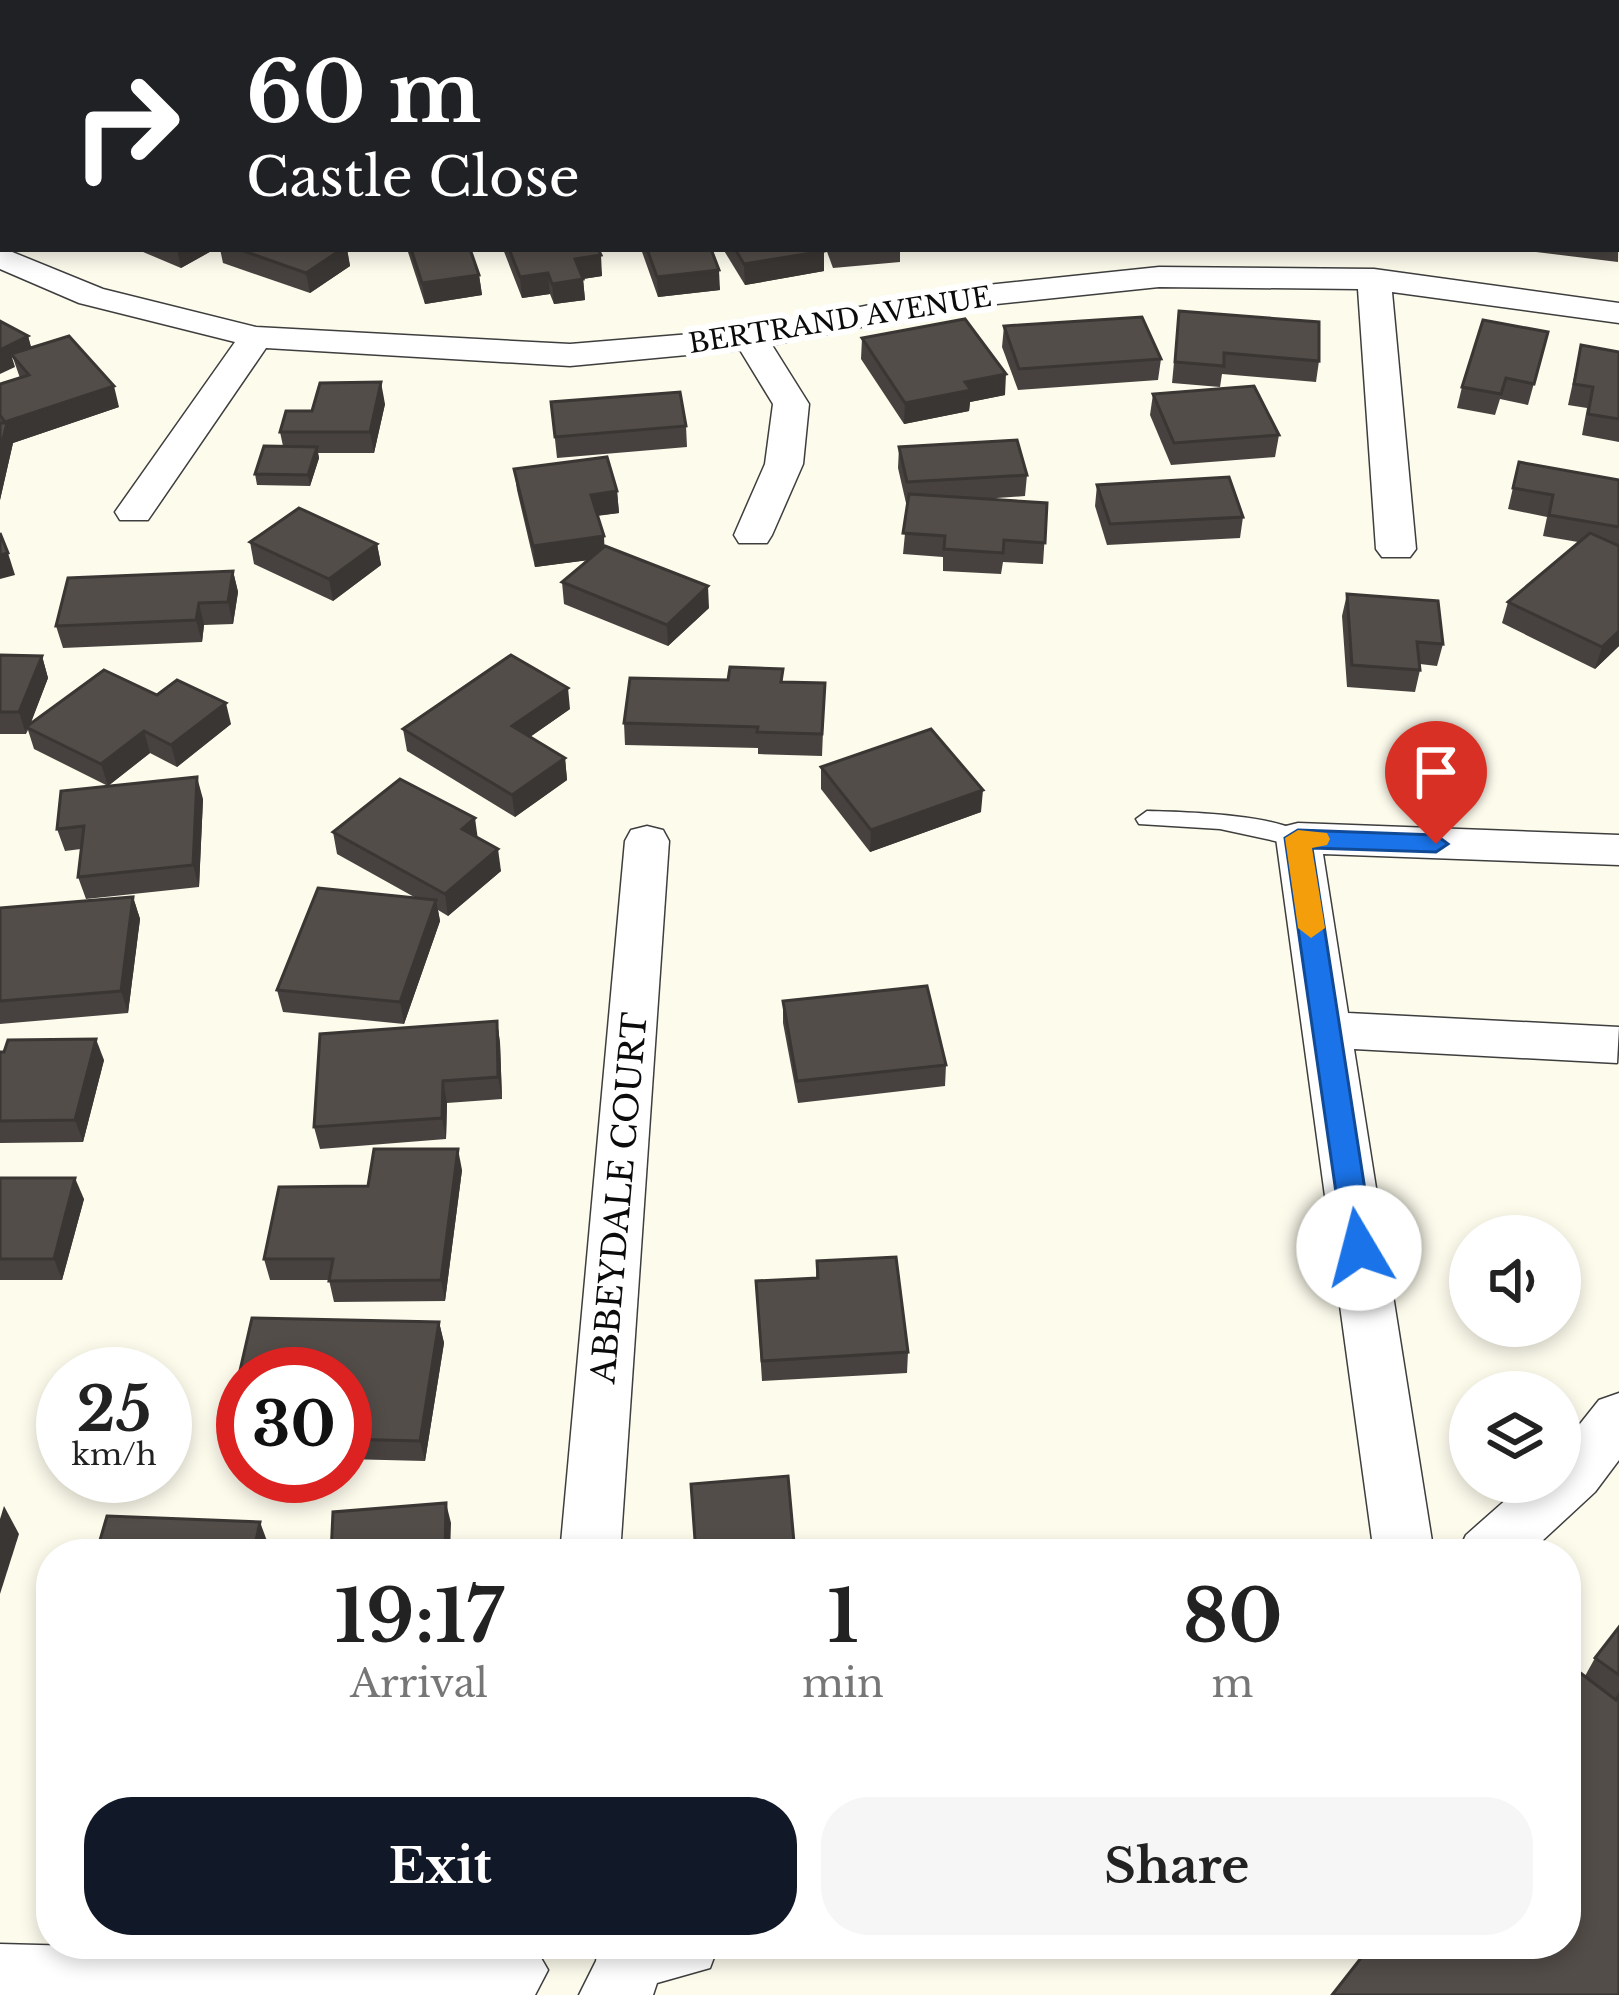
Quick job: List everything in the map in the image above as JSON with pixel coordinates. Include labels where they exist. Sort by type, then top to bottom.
[{"type":"street","name":"BERTRAND AVENUE","points":[[0,257],[91,296],[256,337],[570,356],[751,339],[949,299],[1159,277],[1374,280],[1619,313]]},
{"type":"street","points":[[1374,280],[1396,549]]},
{"type":"street","points":[[134,512],[256,337]]},
{"type":"street","points":[[751,339],[791,404],[784,464],[753,535]]},
{"type":"street","points":[[1402,1539],[1298,838],[1619,850]]},
{"type":"street","name":"ABBEYDALE COURT","points":[[591,1539],[647,841]]},
{"type":"street","points":[[1327,1030],[1618,1045]]},
{"type":"street","points":[[1504,1539],[1575,1474],[1619,1417]]},
{"type":"street","points":[[0,1978],[375,1981],[518,1970]]},
{"type":"lane","points":[[1147,819],[1220,820],[1298,838]]},
{"type":"building","points":[[246,252],[338,252],[306,273]]},
{"type":"building","points":[[412,252],[471,252],[479,275],[422,283]]},
{"type":"building","points":[[510,252],[601,255],[575,259],[583,279],[552,284],[548,273],[520,277]]},
{"type":"building","points":[[648,252],[712,252],[719,270],[657,277]]},
{"type":"building","points":[[737,252],[818,252],[744,264]]},
{"type":"building","points":[[1179,311],[1319,322],[1319,361],[1224,353],[1224,366],[1175,362]]},
{"type":"building","points":[[1142,317],[1161,359],[1019,369],[1004,326]]},
{"type":"building","points":[[965,319],[1006,374],[965,382],[971,390],[905,403],[862,338]]},
{"type":"building","points":[[1483,320],[1548,332],[1534,384],[1506,378],[1501,394],[1462,387]]},
{"type":"building","points":[[0,321],[28,336],[0,350]]},
{"type":"building","points":[[69,336],[114,386],[5,422],[0,415],[0,384],[29,375],[11,354]]},
{"type":"building","points":[[1581,345],[1619,352],[1619,419],[1588,414],[1593,387],[1574,384]]},
{"type":"building","points":[[381,382],[370,432],[280,432],[286,411],[312,411],[320,383]]},
{"type":"building","points":[[1254,386],[1279,435],[1174,443],[1153,394]]},
{"type":"building","points":[[680,392],[686,426],[555,437],[551,402]]},
{"type":"building","points":[[0,423],[7,423],[0,451]]},
{"type":"building","points":[[1017,440],[1027,475],[907,482],[899,447]]},
{"type":"building","points":[[264,446],[317,447],[308,475],[255,474]]},
{"type":"building","points":[[607,457],[617,491],[591,495],[604,536],[533,546],[514,469]]},
{"type":"building","points":[[1519,462],[1619,480],[1619,527],[1549,515],[1553,495],[1513,488]]},
{"type":"building","points":[[1229,477],[1243,517],[1110,524],[1097,485]]},
{"type":"building","points":[[909,494],[1047,503],[1045,543],[1004,540],[1003,553],[944,549],[945,536],[903,533]]},
{"type":"building","points":[[299,508],[377,544],[329,579],[250,542]]},
{"type":"building","points":[[1590,533],[1619,546],[1619,631],[1602,647],[1508,602]]},
{"type":"building","points":[[605,546],[708,586],[667,625],[562,582]]},
{"type":"building","points":[[233,571],[228,602],[199,603],[196,620],[56,626],[68,578]]},
{"type":"building","points":[[1347,594],[1438,601],[1443,644],[1417,642],[1420,670],[1352,665]]},
{"type":"building","points":[[0,655],[42,656],[19,712],[0,712]]},
{"type":"building","points":[[511,655],[568,688],[512,726],[565,758],[512,795],[403,729]]},
{"type":"building","points":[[730,667],[783,669],[781,682],[825,683],[822,734],[624,723],[630,678],[728,680]]},
{"type":"building","points":[[104,670],[157,695],[177,680],[226,703],[171,745],[144,731],[101,764],[26,727]]},
{"type":"building","points":[[931,729],[983,790],[871,830],[821,767]]},
{"type":"building","points":[[197,777],[193,865],[78,877],[84,826],[57,829],[61,791]]},
{"type":"building","points":[[400,779],[475,818],[462,829],[498,849],[445,894],[333,832]]},
{"type":"building","points":[[318,888],[436,900],[400,1002],[277,990]]},
{"type":"building","points":[[133,897],[121,991],[0,1001],[0,908]]},
{"type":"building","points":[[927,986],[946,1065],[797,1081],[783,1001]]},
{"type":"building","points":[[497,1021],[498,1077],[443,1081],[442,1118],[314,1127],[320,1034]]},
{"type":"building","points":[[96,1039],[75,1120],[0,1121],[0,1052],[8,1040]]},
{"type":"building","points":[[374,1149],[458,1149],[441,1280],[329,1281],[333,1259],[264,1259],[279,1187],[368,1186]]},
{"type":"building","points":[[0,1178],[75,1178],[54,1259],[0,1259]]},
{"type":"building","points":[[896,1257],[908,1352],[762,1361],[756,1281],[818,1278],[817,1261]]},
{"type":"building","points":[[252,1318],[439,1322],[420,1441],[372,1440],[372,1347],[245,1347]]},
{"type":"building","points":[[788,1476],[794,1539],[695,1539],[691,1484]]},
{"type":"building","points":[[446,1503],[445,1539],[332,1539],[333,1512]]},
{"type":"building","points":[[107,1516],[260,1522],[256,1539],[100,1539]]},
{"type":"building","points":[[1619,1627],[1619,1675],[1595,1658]]},
{"type":"building","points":[[1581,1673],[1616,1700],[1619,1695],[1619,1995],[1332,1995],[1360,1959],[1581,1959]]},
{"type":"slow traffic","points":[[1311,928],[1298,838],[1318,839]]},
{"type":"route","points":[[1359,1248],[1298,838],[1436,844]]}]
